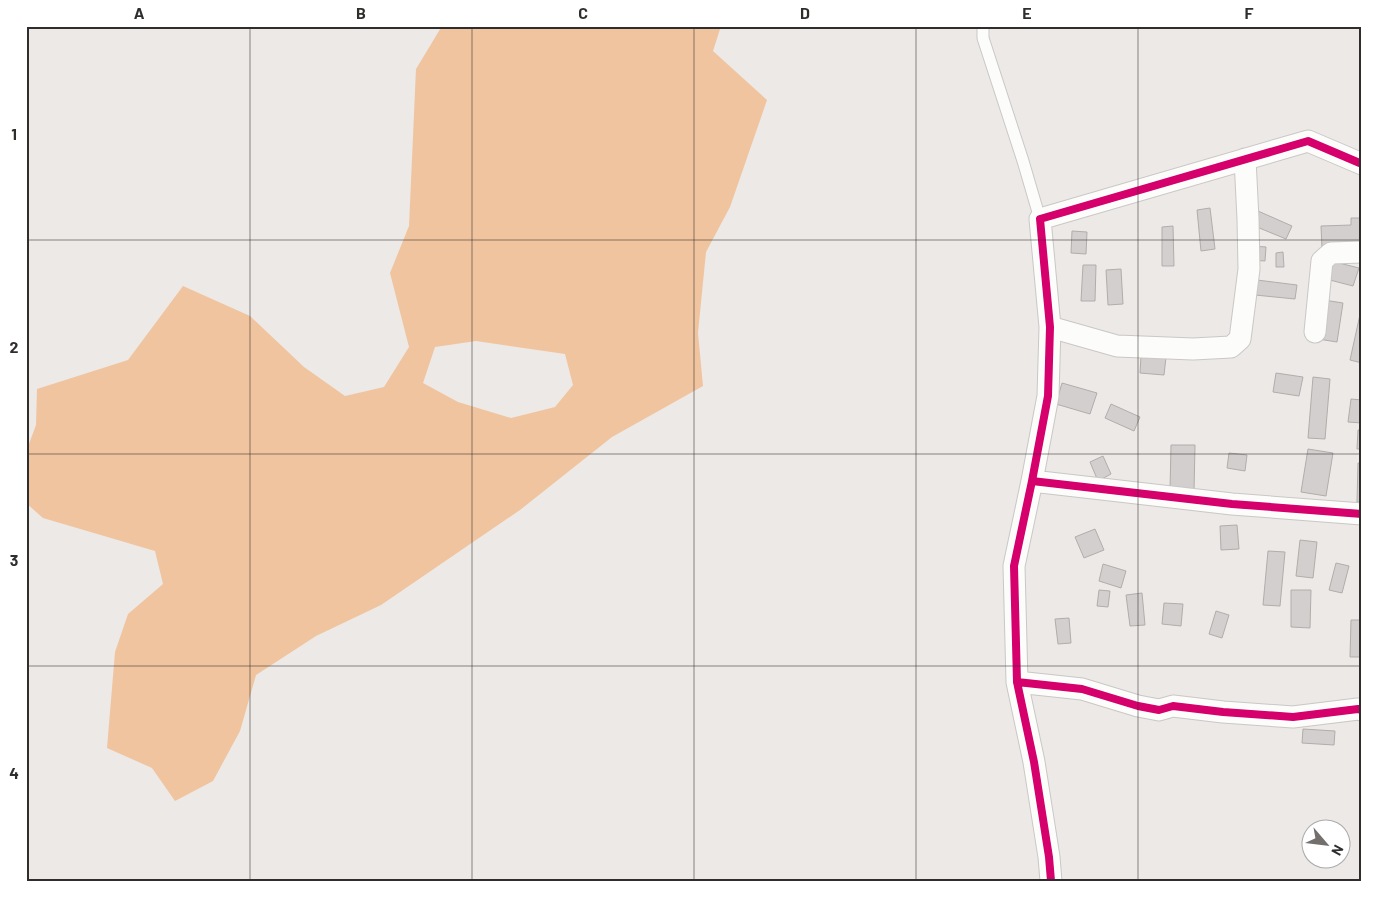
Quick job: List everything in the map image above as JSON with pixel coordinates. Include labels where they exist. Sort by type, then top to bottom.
[{"type":"street","points":[[1051,881],[1034,762],[1017,682],[1014,566],[1048,396],[1050,327],[1040,219],[1308,140],[1362,164]]},
{"type":"street","points":[[1050,327],[1117,346],[1193,349],[1231,347],[1240,338],[1249,269],[1245,159]]},
{"type":"street","points":[[1315,332],[1322,261],[1332,253],[1362,252]]},
{"type":"street","points":[[1032,481],[1232,504],[1362,514]]},
{"type":"street","points":[[1017,682],[1082,689],[1138,706],[1159,710],[1173,706],[1293,717],[1362,710]]},
{"type":"lane","points":[[983,26],[983,38],[1040,219]]},
{"type":"shaded area","points":[[442,26],[721,26],[713,51],[767,100],[730,207],[706,252],[698,333],[703,386],[612,437],[520,510],[381,605],[316,636],[256,675],[240,731],[213,781],[175,801],[152,768],[107,748],[115,652],[128,614],[163,584],[155,551],[43,518],[26,503],[26,452],[36,425],[37,389],[128,360],[183,286],[250,316],[304,367],[345,396],[384,387],[409,347],[390,273],[409,226],[416,69]],"holes":[[[476,341],[565,354],[573,385],[555,407],[511,418],[458,402],[423,383],[435,347]]]},
{"type":"building","points":[[1210,208],[1215,249],[1201,251],[1197,210]]},
{"type":"building","points":[[1258,211],[1292,226],[1286,239],[1252,225]]},
{"type":"building","points":[[1351,218],[1362,218],[1362,244],[1322,249],[1321,226],[1351,225]]},
{"type":"building","points":[[1173,226],[1174,266],[1162,266],[1162,227]]},
{"type":"building","points":[[1072,231],[1087,232],[1086,254],[1071,253]]},
{"type":"building","points":[[1253,246],[1266,247],[1265,261],[1251,260]]},
{"type":"building","points":[[1283,252],[1284,267],[1276,267],[1276,253]]},
{"type":"building","points":[[1331,261],[1359,268],[1353,286],[1326,279]]},
{"type":"building","points":[[1083,265],[1096,265],[1095,301],[1081,301]]},
{"type":"building","points":[[1121,269],[1123,304],[1108,305],[1106,270]]},
{"type":"building","points":[[1257,280],[1297,285],[1295,299],[1255,295]]},
{"type":"building","points":[[1324,300],[1343,303],[1337,342],[1318,339]]},
{"type":"building","points":[[1362,310],[1362,363],[1350,360]]},
{"type":"building","points":[[1141,356],[1166,357],[1164,375],[1140,373]]},
{"type":"building","points":[[1276,373],[1303,377],[1299,396],[1273,392]]},
{"type":"building","points":[[1313,377],[1330,379],[1325,439],[1308,438]]},
{"type":"building","points":[[1062,383],[1097,393],[1090,414],[1056,404]]},
{"type":"building","points":[[1351,399],[1362,400],[1362,423],[1348,422]]},
{"type":"building","points":[[1111,404],[1140,417],[1134,431],[1105,418]]},
{"type":"building","points":[[1358,430],[1362,430],[1362,449],[1357,449]]},
{"type":"building","points":[[1171,445],[1195,445],[1194,491],[1170,491]]},
{"type":"building","points":[[1308,449],[1333,453],[1326,496],[1301,492]]},
{"type":"building","points":[[1229,453],[1247,455],[1245,471],[1227,468]]},
{"type":"building","points":[[1103,456],[1111,474],[1098,481],[1090,462]]},
{"type":"building","points":[[1358,463],[1362,463],[1362,502],[1357,502]]},
{"type":"building","points":[[1237,525],[1239,549],[1221,550],[1220,526]]},
{"type":"building","points":[[1095,529],[1104,550],[1084,558],[1075,537]]},
{"type":"building","points":[[1300,540],[1317,542],[1313,578],[1296,576]]},
{"type":"building","points":[[1268,551],[1285,552],[1280,606],[1263,605]]},
{"type":"building","points":[[1336,563],[1349,566],[1342,593],[1329,590]]},
{"type":"building","points":[[1103,564],[1126,571],[1121,588],[1099,581]]},
{"type":"building","points":[[1099,590],[1110,591],[1108,607],[1097,606]]},
{"type":"building","points":[[1291,590],[1311,590],[1310,628],[1291,627]]},
{"type":"building","points":[[1142,593],[1145,625],[1130,626],[1126,595]]},
{"type":"building","points":[[1164,603],[1183,604],[1181,626],[1162,624]]},
{"type":"building","points":[[1216,611],[1229,615],[1222,638],[1209,634]]},
{"type":"building","points":[[1069,618],[1071,643],[1058,644],[1055,619]]},
{"type":"building","points":[[1351,620],[1362,620],[1362,657],[1350,657]]},
{"type":"building","points":[[1303,729],[1335,731],[1334,745],[1302,743]]},
{"type":"cycle path","points":[[1362,164],[1308,141],[1040,219],[1050,327],[1048,396],[1032,481],[1232,504],[1362,514]]},
{"type":"cycle path","points":[[1032,481],[1014,566],[1017,682],[1034,762],[1051,881]]},
{"type":"cycle path","points":[[1017,682],[1082,689],[1138,706],[1159,710],[1173,706],[1293,717],[1362,710]]}]
